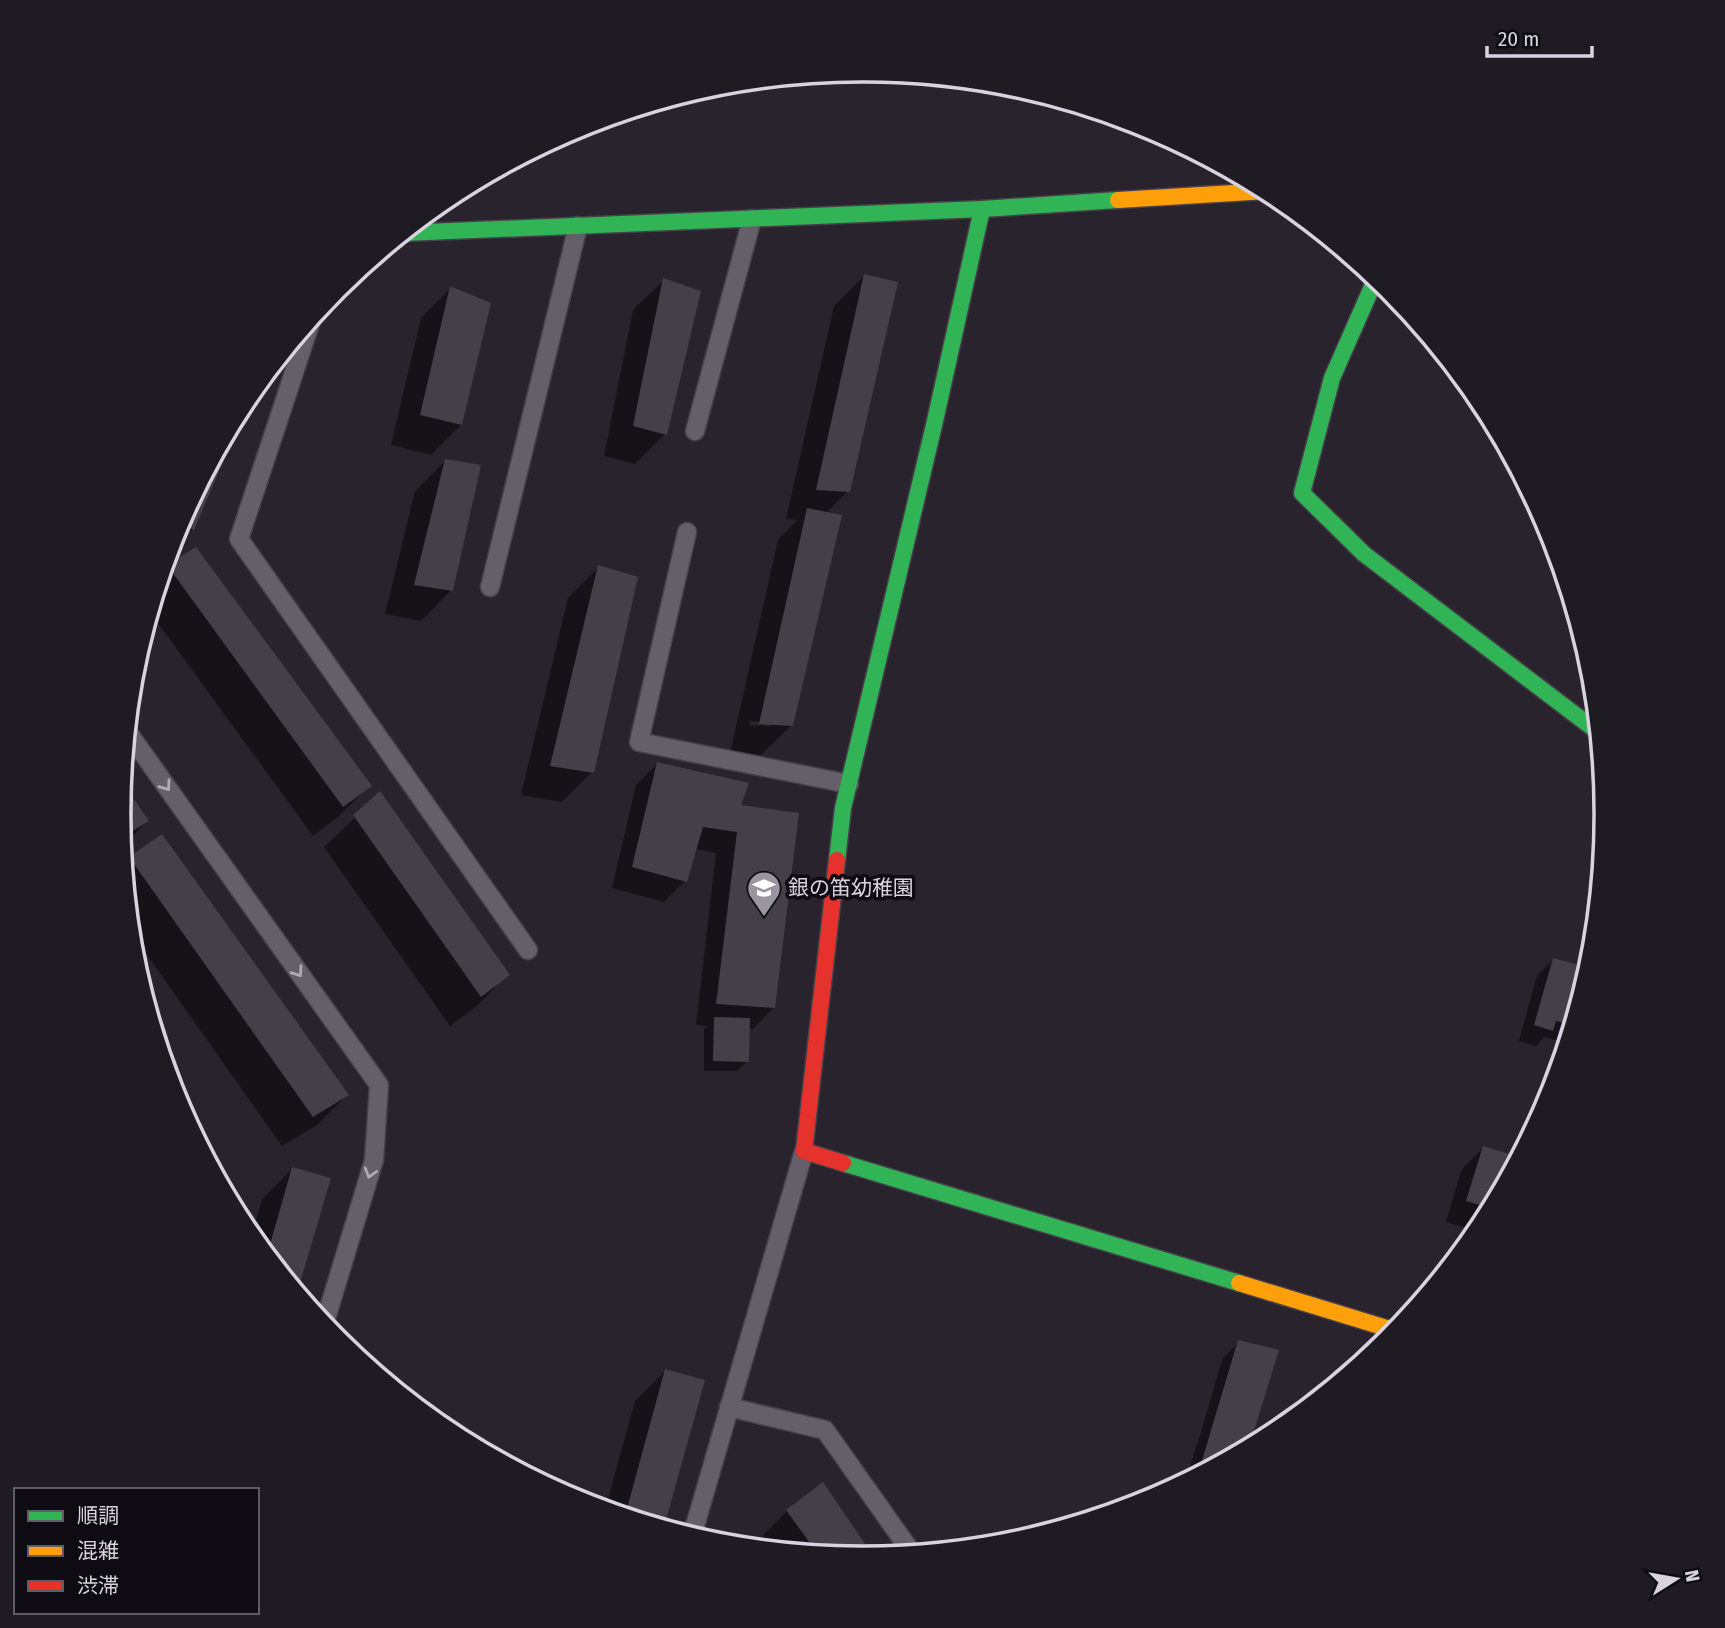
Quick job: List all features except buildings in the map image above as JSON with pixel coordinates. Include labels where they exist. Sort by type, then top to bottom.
[{"type":"street","points":[[418,232],[982,209],[1247,192]]},
{"type":"street","points":[[982,209],[935,421],[843,808],[804,1152],[1384,1327]]},
{"type":"street","points":[[1371,289],[1332,378],[1302,493],[1364,554],[1589,725]]},
{"type":"lane","points":[[695,431],[752,219]]},
{"type":"lane","points":[[490,587],[578,226]]},
{"type":"lane","points":[[304,342],[239,539],[528,950]]},
{"type":"lane","points":[[687,532],[639,742],[849,783]]},
{"type":"lane","points":[[135,742],[379,1085],[374,1160],[328,1313]]},
{"type":"lane","points":[[695,1526],[804,1152]]},
{"type":"lane","points":[[729,1407],[825,1430],[906,1544]]},
{"type":"traffic: fast","points":[[418,232],[982,209],[1118,200]]},
{"type":"traffic: fast","points":[[837,860],[843,808],[935,421],[982,209]]},
{"type":"traffic: fast","points":[[1371,289],[1332,378],[1302,493],[1364,554],[1589,725]]},
{"type":"traffic: fast","points":[[843,1163],[1239,1283]]},
{"type":"traffic: slow","points":[[1118,200],[1247,192]]},
{"type":"traffic: slow","points":[[1239,1283],[1384,1327]]},
{"type":"traffic: jam","points":[[837,860],[804,1151],[843,1163]]},
{"type":"place","name":"銀の笛幼稚園","points":[[764,918]]}]
